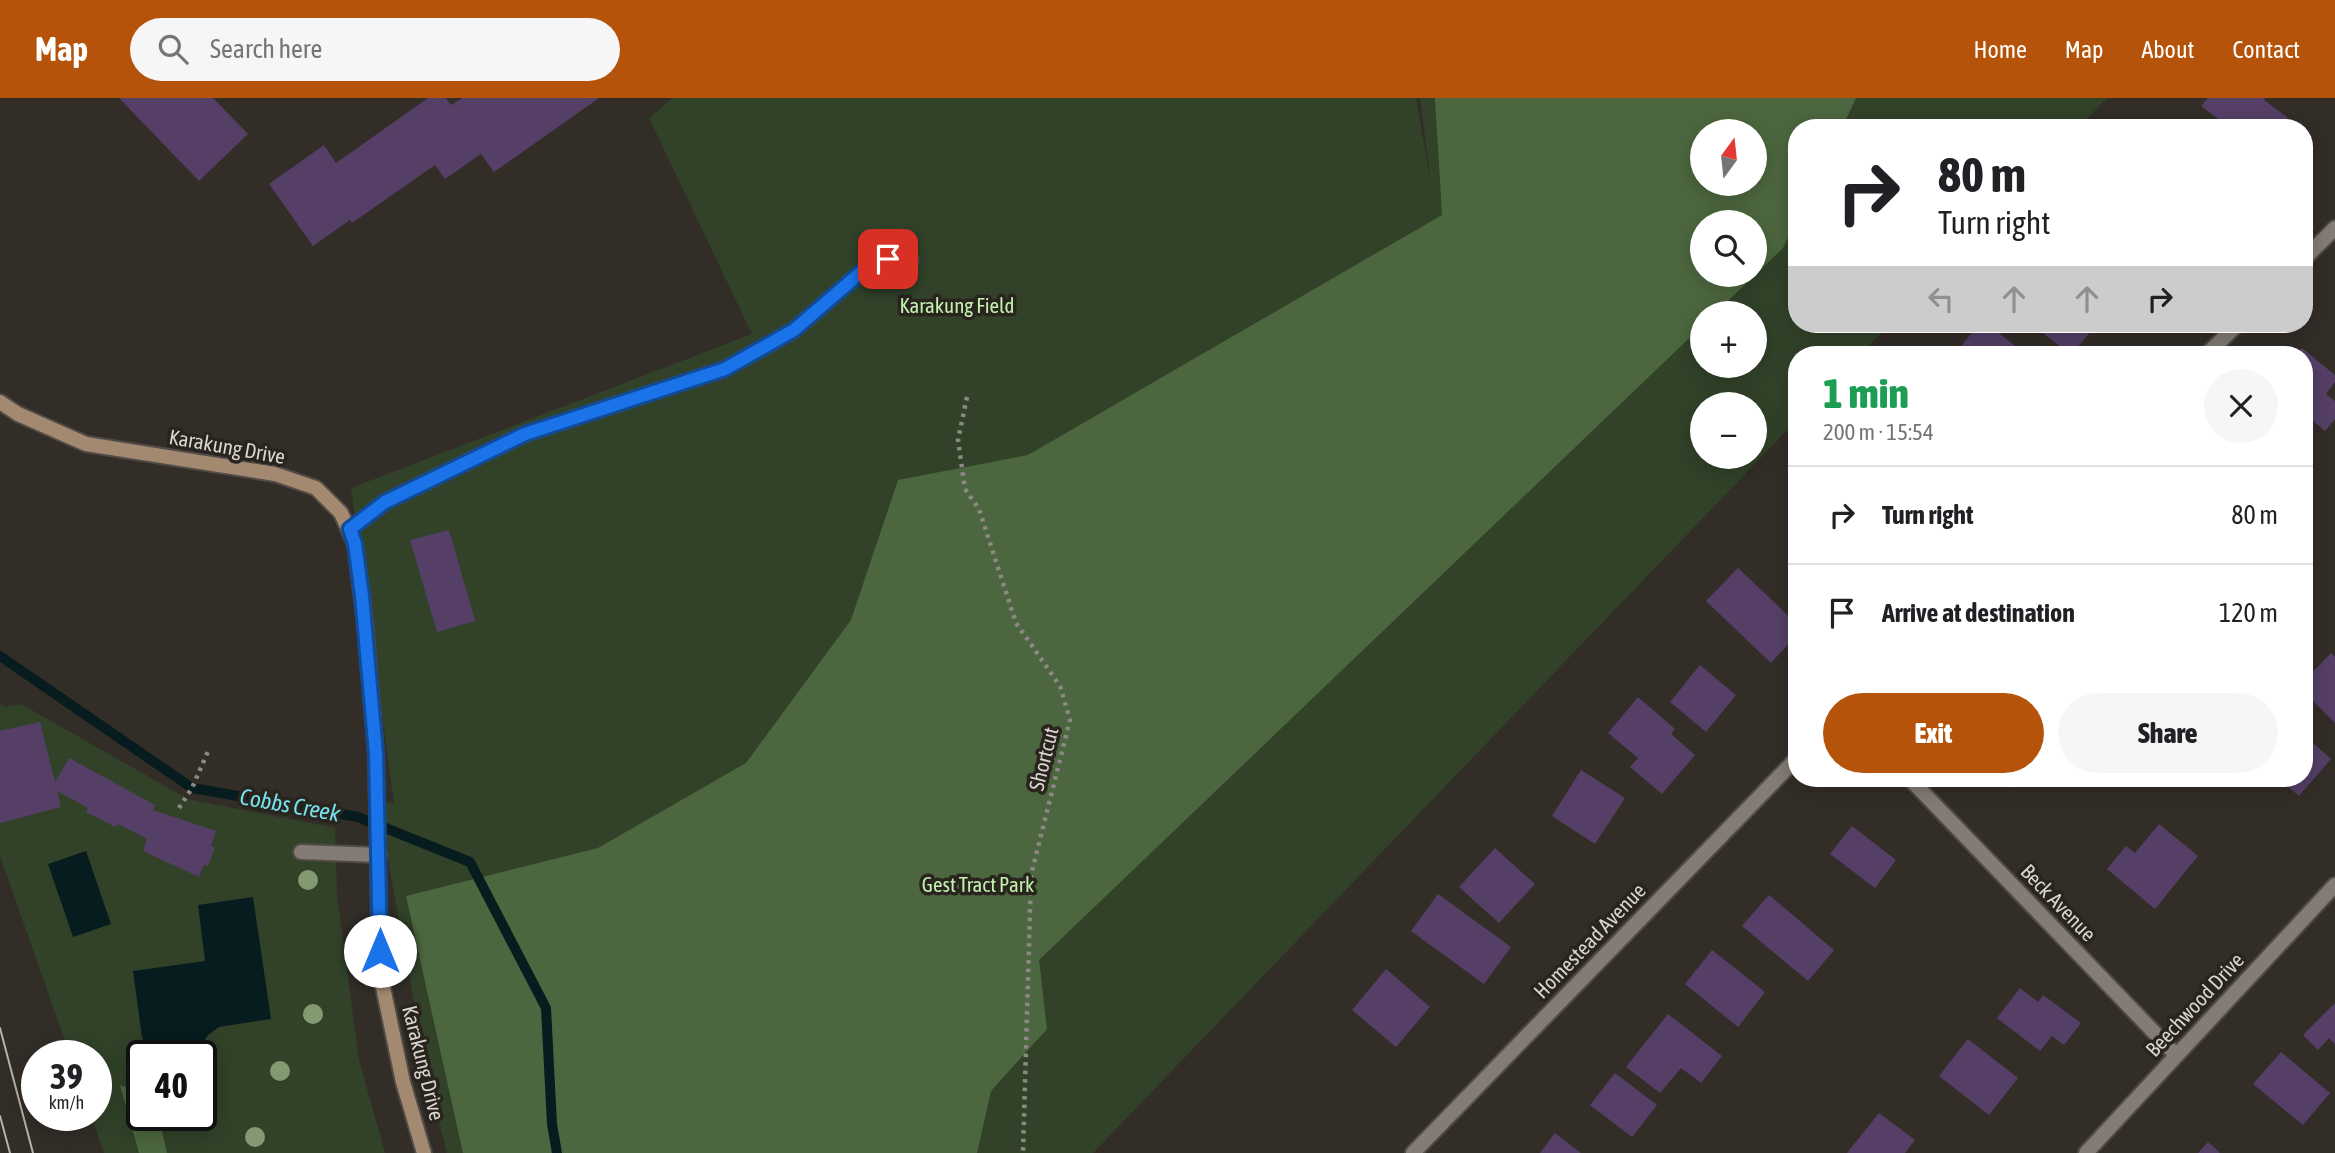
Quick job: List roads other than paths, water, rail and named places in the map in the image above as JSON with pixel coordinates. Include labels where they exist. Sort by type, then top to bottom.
[{"type":"street","points":[[2313,250],[2335,228]]},
{"type":"street","points":[[350,529],[385,502],[525,434],[725,369],[794,330],[866,268],[888,259],[911,261]]},
{"type":"street","points":[[2215,346],[2229,333]]},
{"type":"street","name":"Karakung Drive","points":[[0,402],[18,414],[86,444],[275,474],[316,488],[341,513],[355,544],[376,754],[380,974],[403,1082],[424,1153]]},
{"type":"street","name":"Homestead Avenue","points":[[1413,1153],[1788,767]]},
{"type":"street","name":"Beck Avenue","points":[[1918,787],[2176,1055]]},
{"type":"street","points":[[301,852],[379,855]]},
{"type":"street","name":"Beechwood Drive","points":[[2086,1153],[2335,885]]},
{"type":"water","points":[[86,851],[111,924],[73,937],[48,864]]},
{"type":"water","points":[[253,897],[271,1019],[219,1027],[205,1040],[143,1040],[133,971],[205,961],[198,905]]},
{"type":"waterway","name":"Cobbs Creek","points":[[0,656],[192,788],[358,817],[470,862],[546,1008],[552,1124],[557,1153]]},
{"type":"tram line","points":[[0,1028],[33,1153]]},
{"type":"tram line","points":[[0,1116],[10,1153]]},
{"type":"park label","name":"Karakung Field","points":[[957,306]]},
{"type":"park label","name":"Gest Tract Park","points":[[978,885]]}]
